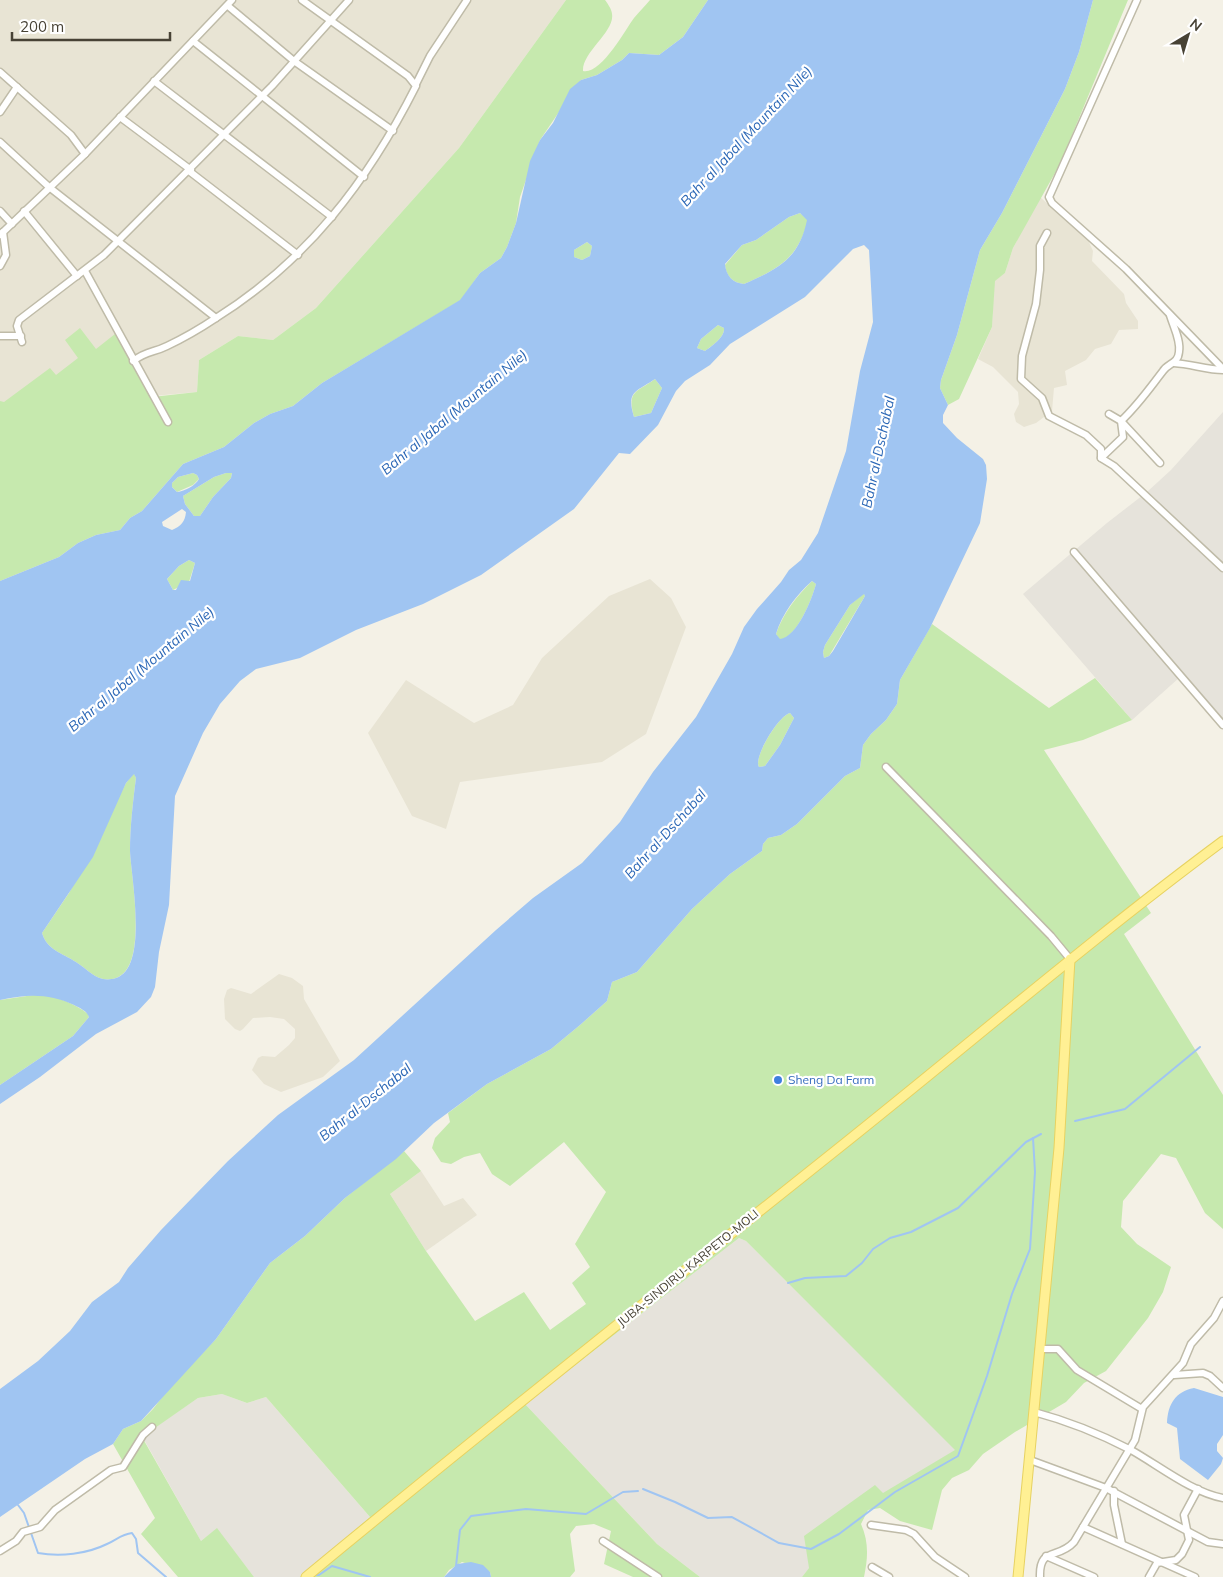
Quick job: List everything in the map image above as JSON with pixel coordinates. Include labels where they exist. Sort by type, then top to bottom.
[{"type":"main road","name":"JUBA-SINDIRU-KARPETO-MOLI","points":[[306,1577],[462,1449],[709,1253],[1070,959],[1144,900],[1223,842]]},
{"type":"main road","points":[[1018,1577],[1059,1139],[1070,959]]},
{"type":"street","points":[[302,0],[408,76],[416,84]]},
{"type":"street","points":[[0,336],[22,339],[17,326],[19,320],[85,271],[118,241],[190,170],[349,0]]},
{"type":"street","points":[[133,361],[147,351],[167,346],[216,318],[298,255],[364,177],[393,131],[430,56],[467,0]]},
{"type":"street","points":[[1137,0],[1049,197],[1052,203],[1126,270],[1223,369]]},
{"type":"street","points":[[0,266],[6,255],[2,234],[84,154],[230,3],[294,61],[393,131]]},
{"type":"street","points":[[193,41],[364,177]]},
{"type":"street","points":[[0,72],[71,135],[84,154]]},
{"type":"street","points":[[154,81],[332,217]]},
{"type":"street","points":[[0,112],[17,87]]},
{"type":"street","points":[[120,117],[298,255]]},
{"type":"street","points":[[0,142],[49,187],[216,318]]},
{"type":"street","points":[[0,211],[12,224]]},
{"type":"street","points":[[24,211],[77,276]]},
{"type":"street","points":[[1047,233],[1040,246],[1040,270],[1036,304],[1022,356],[1021,379],[1042,398],[1051,418],[1092,439],[1101,449],[1101,458]]},
{"type":"street","points":[[85,271],[168,422]]},
{"type":"street","points":[[1170,314],[1180,345],[1179,354],[1174,364]]},
{"type":"street","points":[[1121,421],[1150,391],[1164,369],[1174,364],[1197,365],[1212,370],[1223,369]]},
{"type":"street","points":[[1109,414],[1121,421],[1160,463]]},
{"type":"street","points":[[1101,458],[1123,437],[1121,421]]},
{"type":"street","points":[[1101,458],[1114,466],[1223,568]]},
{"type":"street","points":[[1074,552],[1223,724]]},
{"type":"street","points":[[886,767],[1051,936],[1070,959]]},
{"type":"street","points":[[1040,1577],[1041,1563],[1046,1556],[1065,1550],[1074,1542],[1137,1434],[1142,1409],[1183,1363],[1191,1344],[1214,1318],[1223,1301]]},
{"type":"street","points":[[1039,1349],[1058,1349],[1077,1370],[1142,1409]]},
{"type":"street","points":[[1174,1375],[1206,1374],[1223,1388]]},
{"type":"street","points":[[1034,1412],[1067,1421],[1129,1449],[1198,1488],[1223,1498]]},
{"type":"street","points":[[0,1551],[16,1541],[23,1532],[40,1527],[54,1510],[111,1470],[123,1467],[142,1435],[152,1427]]},
{"type":"street","points":[[1030,1460],[1114,1491],[1208,1542],[1223,1544]]},
{"type":"street","points":[[1148,1577],[1155,1565],[1176,1560],[1182,1554],[1189,1540],[1184,1515],[1198,1488]]},
{"type":"street","points":[[1114,1491],[1114,1505],[1122,1544]]},
{"type":"street","points":[[871,1525],[906,1530],[914,1534],[935,1556],[965,1577]]},
{"type":"street","points":[[1082,1527],[1195,1577]]},
{"type":"street","points":[[602,1541],[658,1577]]},
{"type":"street","points":[[1046,1556],[1094,1577]]},
{"type":"street","points":[[872,1567],[889,1577]]},
{"type":"shaded area","points":[[0,0],[566,0],[459,148],[316,308],[273,340],[238,336],[199,360],[197,392],[0,410]]},
{"type":"shaded area","points":[[1040,197],[1088,240],[1093,251],[1092,261],[1124,294],[1126,303],[1138,321],[1138,329],[1119,330],[1111,344],[1095,349],[1086,360],[1065,371],[1067,385],[1054,388],[1052,411],[1036,423],[1024,427],[1016,422],[1014,414],[1019,404],[1018,392],[993,367],[978,359],[992,327],[994,281],[1005,273],[1013,248]]},
{"type":"shaded area","points":[[1223,412],[1223,725],[1180,677],[1132,720],[1023,594],[1147,492],[1171,470]]},
{"type":"shaded area","points":[[650,579],[671,598],[686,627],[646,734],[602,762],[460,782],[446,829],[412,816],[368,733],[406,680],[474,723],[513,705],[542,658],[609,596]]},
{"type":"shaded area","points":[[279,974],[292,978],[303,986],[304,999],[340,1061],[323,1077],[281,1092],[264,1084],[252,1070],[258,1058],[262,1056],[275,1057],[289,1045],[295,1038],[295,1029],[284,1019],[270,1017],[253,1018],[240,1031],[235,1029],[225,1019],[224,999],[227,990],[231,988],[251,994]]},
{"type":"shaded area","points":[[421,1171],[444,1206],[463,1198],[477,1215],[426,1251],[390,1194]]},
{"type":"shaded area","points":[[739,1238],[746,1241],[956,1450],[883,1494],[875,1486],[802,1577],[700,1577],[657,1544],[525,1404]]},
{"type":"shaded area","points":[[222,1394],[247,1403],[266,1397],[370,1517],[300,1577],[254,1577],[217,1529],[201,1541],[142,1436],[198,1398]]},
{"type":"green space","points":[[566,0],[605,0],[612,12],[612,21],[609,28],[588,57],[583,71],[590,70],[605,59],[634,18],[650,0],[708,0],[683,37],[659,55],[629,53],[622,60],[597,75],[581,80],[540,140],[520,197],[516,223],[501,258],[480,273],[461,300],[322,383],[293,406],[270,414],[254,423],[224,447],[183,464],[142,511],[130,518],[120,530],[96,535],[78,543],[59,557],[0,581],[0,401],[4,402],[50,368],[56,375],[78,358],[65,340],[80,328],[96,349],[115,334],[152,397],[197,392],[199,360],[238,336],[273,340],[316,308],[459,148]]},
{"type":"green space","points":[[1093,0],[1128,0],[1060,164],[1013,248],[1005,273],[995,281],[992,327],[959,399],[948,405],[940,388],[941,380],[957,335],[980,250],[1002,213],[1065,89],[1079,52]]},
{"type":"green space","points":[[800,213],[808,220],[804,233],[799,244],[785,261],[767,273],[744,284],[731,278],[725,265],[742,245],[756,240],[789,217]]},
{"type":"green space","points":[[587,242],[592,246],[590,256],[582,260],[574,257],[574,250]]},
{"type":"green space","points":[[718,325],[724,328],[724,331],[718,341],[705,351],[697,348],[701,339]]},
{"type":"green space","points":[[655,379],[662,388],[651,413],[634,417],[632,402],[635,393]]},
{"type":"green space","points":[[193,473],[199,479],[193,485],[177,492],[172,487],[172,483],[178,477]]},
{"type":"green space","points":[[232,473],[231,478],[213,497],[200,516],[194,516],[185,504],[183,496],[214,477]]},
{"type":"green space","points":[[189,560],[195,563],[189,582],[173,590],[167,579],[179,566]]},
{"type":"green space","points":[[812,581],[816,584],[803,616],[792,632],[780,640],[776,634],[782,619]]},
{"type":"green space","points":[[864,593],[865,596],[829,656],[824,658],[825,645],[850,605]]},
{"type":"green space","points":[[932,624],[1049,708],[1095,678],[1132,720],[1083,740],[1044,750],[1151,913],[1124,934],[1223,1095],[1223,1229],[1205,1213],[1176,1158],[1161,1154],[1123,1201],[1121,1227],[1137,1244],[1171,1267],[1163,1292],[1148,1318],[1106,1371],[1084,1383],[1066,1402],[1015,1432],[983,1454],[969,1470],[952,1478],[942,1490],[932,1530],[900,1521],[880,1508],[868,1510],[861,1524],[867,1550],[864,1577],[802,1577],[809,1568],[804,1536],[875,1485],[883,1493],[955,1450],[746,1241],[739,1238],[525,1404],[657,1544],[700,1577],[633,1577],[604,1564],[611,1531],[594,1524],[576,1526],[570,1534],[575,1571],[570,1577],[491,1577],[490,1572],[462,1562],[449,1570],[444,1577],[300,1577],[370,1517],[266,1397],[247,1403],[222,1394],[198,1398],[142,1437],[201,1541],[217,1528],[254,1577],[178,1577],[141,1534],[155,1518],[113,1444],[123,1429],[141,1421],[153,1409],[170,1387],[216,1339],[270,1263],[305,1236],[345,1198],[404,1151],[421,1171],[390,1194],[426,1251],[475,1321],[524,1292],[550,1330],[586,1304],[572,1283],[590,1267],[575,1244],[606,1192],[564,1142],[510,1186],[492,1174],[480,1153],[464,1157],[451,1164],[441,1162],[432,1148],[435,1138],[450,1122],[448,1113],[487,1084],[551,1049],[580,1025],[607,1001],[612,982],[637,972],[692,909],[730,874],[762,851],[763,844],[768,838],[781,835],[797,824],[845,776],[860,768],[863,745],[871,734],[886,720],[897,704],[900,680]]},
{"type":"green space","points":[[790,713],[794,718],[780,745],[765,766],[759,767],[760,755],[773,729],[779,721]]},
{"type":"green space","points":[[134,773],[136,778],[130,851],[135,900],[135,940],[132,957],[126,970],[116,978],[104,979],[94,975],[51,947],[44,939],[42,933],[69,893],[126,783]]},
{"type":"green space","points":[[40,994],[71,1004],[83,1010],[89,1017],[73,1036],[0,1085],[0,1000]]},
{"type":"water","points":[[708,0],[1093,0],[1079,52],[1065,89],[1002,213],[980,250],[957,335],[941,380],[940,388],[948,405],[943,415],[943,423],[957,438],[983,459],[986,465],[987,479],[980,523],[930,628],[900,680],[897,704],[886,720],[871,734],[863,745],[860,768],[845,776],[797,824],[781,835],[768,838],[763,844],[762,851],[730,874],[692,909],[637,972],[612,982],[607,1001],[551,1049],[487,1084],[434,1123],[396,1159],[345,1198],[305,1236],[270,1263],[216,1339],[141,1421],[123,1429],[113,1444],[85,1459],[0,1517],[0,1389],[38,1361],[70,1331],[92,1302],[119,1282],[128,1268],[161,1230],[228,1161],[278,1115],[354,1060],[533,898],[582,863],[620,822],[653,772],[696,717],[732,654],[744,627],[789,570],[801,560],[818,533],[846,451],[860,371],[873,322],[869,250],[864,245],[853,249],[805,297],[730,344],[710,365],[685,381],[676,391],[658,425],[630,454],[619,453],[574,509],[481,575],[423,604],[356,630],[300,658],[256,669],[240,681],[220,704],[203,733],[175,796],[169,905],[159,952],[155,987],[151,997],[137,1012],[96,1034],[40,1077],[0,1104],[0,1085],[73,1036],[89,1017],[85,1011],[56,998],[29,996],[0,1000],[0,581],[59,557],[78,543],[96,535],[120,530],[130,518],[142,511],[183,464],[224,447],[254,423],[270,414],[293,406],[322,383],[460,300],[480,273],[501,258],[507,247],[516,223],[530,161],[540,140],[553,123],[570,89],[581,80],[597,75],[622,60],[629,53],[659,55],[683,37]],"holes":[[[800,213],[807,220],[799,244],[785,261],[767,273],[744,284],[737,282],[731,278],[725,264],[742,245],[756,240],[789,217]],[[587,242],[592,246],[590,256],[582,260],[574,257],[574,250]],[[718,325],[724,328],[720,338],[705,351],[697,348],[701,339]],[[655,379],[662,388],[651,413],[634,417],[631,402],[634,393]],[[193,473],[199,479],[183,491],[177,492],[172,487],[172,483],[178,477]],[[232,473],[231,478],[213,497],[200,516],[194,516],[185,504],[183,496],[214,477]],[[182,509],[186,512],[184,521],[178,527],[172,530],[163,526],[162,522]],[[189,560],[195,563],[190,581],[181,580],[176,590],[173,590],[167,579],[179,566]],[[812,581],[816,584],[798,625],[786,637],[780,639],[776,634],[786,612],[800,592]],[[864,594],[865,596],[833,651],[824,658],[825,645],[850,605]],[[790,713],[794,718],[780,745],[765,766],[759,767],[760,755],[779,721]],[[134,774],[136,778],[130,851],[136,920],[132,957],[126,970],[116,978],[99,978],[51,947],[44,939],[42,933],[93,857],[126,783]]]},
{"type":"water","points":[[1194,1388],[1223,1397],[1223,1435],[1217,1444],[1217,1451],[1223,1458],[1221,1464],[1208,1480],[1180,1459],[1177,1428],[1167,1423],[1169,1410],[1177,1396]]},
{"type":"water","points":[[471,1562],[483,1565],[490,1572],[491,1577],[444,1577],[457,1564]]},
{"type":"waterway","points":[[1075,1121],[1125,1109],[1200,1047]]},
{"type":"waterway","points":[[788,1283],[805,1278],[846,1276],[862,1263],[873,1249],[890,1238],[911,1232],[958,1208],[1026,1142],[1041,1134]]},
{"type":"waterway","points":[[643,1489],[708,1518],[732,1517],[779,1543],[811,1549],[839,1534],[895,1492],[958,1456],[987,1376],[1012,1294],[1030,1249],[1035,1172],[1033,1138]]},
{"type":"waterway","points":[[456,1566],[460,1530],[471,1516],[526,1509],[586,1514],[623,1492],[638,1491]]},
{"type":"waterway","points":[[18,1505],[24,1513],[38,1553],[64,1555],[82,1552],[132,1533],[136,1539],[138,1553],[166,1577]]},
{"type":"waterway","points":[[314,1575],[319,1575],[332,1566],[370,1577]]},
{"type":"place","name":"Sheng Da Farm","points":[[778,1080]]},
{"type":"water label","name":"Bahr al Jabal (Mountain Nile)","points":[[746,136]]},
{"type":"water label","name":"Bahr al Jabal (Mountain Nile)","points":[[454,412]]},
{"type":"water label","name":"Bahr al-Dschabal","points":[[878,452]]},
{"type":"water label","name":"Bahr al Jabal (Mountain Nile)","points":[[141,669]]},
{"type":"water label","name":"Bahr al-Dschabal","points":[[665,834]]},
{"type":"water label","name":"Bahr al-Dschabal","points":[[365,1102]]}]
